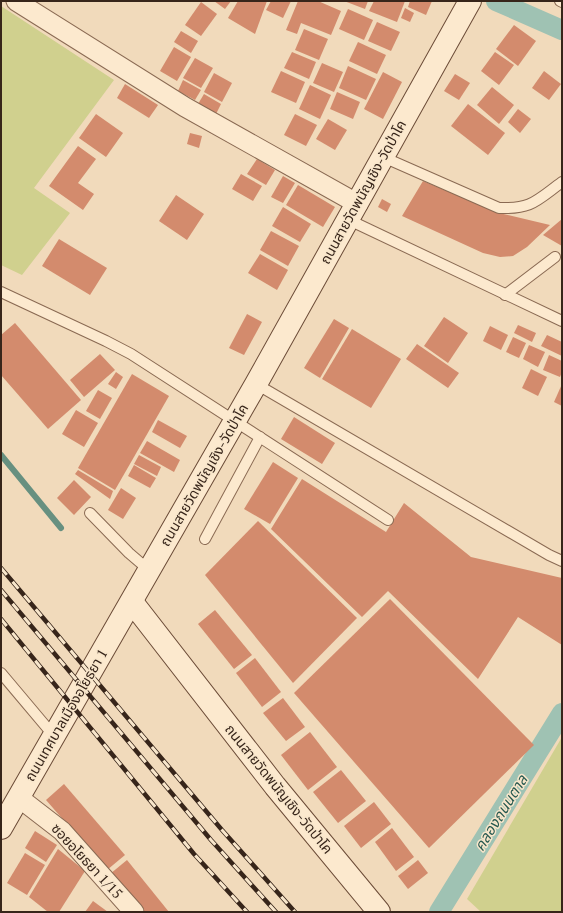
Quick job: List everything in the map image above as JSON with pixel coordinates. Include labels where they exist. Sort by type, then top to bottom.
[{"type":"main road","name":"ถนนสายวัดพนัญเชิง-วัดป่าโค","points":[[379,912],[280,792],[132,602],[353,212],[465,10]]},
{"type":"main road","name":"ถนนเทศบาลเมืองอโยธยา 1","points":[[1,828],[132,602]]},
{"type":"street","points":[[16,1],[353,212]]},
{"type":"street","name":"ซอยอโยธยา 1/15","points":[[18,797],[62,831],[134,912]]},
{"type":"lane","points":[[383,157],[499,208],[516,208],[530,205],[562,182]]},
{"type":"lane","points":[[353,212],[505,295],[562,321]]},
{"type":"lane","points":[[505,295],[556,256]]},
{"type":"lane","points":[[1,292],[106,340],[235,420],[388,520]]},
{"type":"lane","points":[[256,384],[549,555],[562,561]]},
{"type":"lane","points":[[205,538],[260,437]]},
{"type":"lane","points":[[90,513],[150,571]]},
{"type":"lane","points":[[1,673],[54,736]]},
{"type":"green space","points":[[1,6],[114,80],[34,188],[70,213],[22,275],[1,265]]},
{"type":"green space","points":[[562,737],[562,912],[481,912],[467,899]]},
{"type":"building","points":[[214,1],[231,1],[225,9]]},
{"type":"building","points":[[238,1],[267,1],[255,34],[228,18]]},
{"type":"building","points":[[271,1],[291,1],[283,18],[266,10]]},
{"type":"building","points":[[298,1],[318,1],[341,11],[331,35],[301,23],[297,34],[286,30]]},
{"type":"building","points":[[344,1],[368,1],[365,9]]},
{"type":"building","points":[[374,1],[405,1],[397,22],[369,11]]},
{"type":"building","points":[[410,1],[432,1],[426,15],[408,7]]},
{"type":"building","points":[[201,2],[217,14],[201,36],[185,25]]},
{"type":"building","points":[[405,8],[414,13],[410,22],[401,18]]},
{"type":"building","points":[[348,9],[373,20],[364,40],[339,29]]},
{"type":"building","points":[[377,22],[400,32],[391,51],[368,41]]},
{"type":"building","points":[[514,25],[536,41],[518,66],[496,49]]},
{"type":"building","points":[[304,29],[328,39],[319,60],[295,50]]},
{"type":"building","points":[[181,31],[198,41],[191,53],[174,42]]},
{"type":"building","points":[[358,42],[386,55],[377,74],[349,61]]},
{"type":"building","points":[[174,47],[191,57],[177,81],[160,71]]},
{"type":"building","points":[[292,52],[316,62],[309,79],[284,68]]},
{"type":"building","points":[[495,52],[514,65],[499,85],[481,71]]},
{"type":"building","points":[[195,58],[213,68],[201,88],[183,78]]},
{"type":"building","points":[[322,63],[343,72],[334,92],[313,83]]},
{"type":"building","points":[[348,66],[376,79],[366,100],[339,88]]},
{"type":"building","points":[[281,71],[305,82],[296,103],[271,92]]},
{"type":"building","points":[[544,71],[561,84],[549,100],[532,88]]},
{"type":"building","points":[[383,72],[402,82],[383,119],[364,109]]},
{"type":"building","points":[[214,73],[232,83],[222,102],[204,92]]},
{"type":"building","points":[[455,74],[470,83],[459,100],[444,91]]},
{"type":"building","points":[[183,80],[201,90],[195,100],[178,91]]},
{"type":"building","points":[[125,84],[158,105],[149,118],[117,98]]},
{"type":"building","points":[[310,85],[331,95],[320,119],[299,109]]},
{"type":"building","points":[[492,87],[514,105],[499,124],[477,105]]},
{"type":"building","points":[[337,92],[360,102],[353,119],[330,109]]},
{"type":"building","points":[[204,94],[221,104],[216,114],[198,104]]},
{"type":"building","points":[[468,104],[505,133],[488,155],[451,126]]},
{"type":"building","points":[[518,109],[531,119],[520,133],[508,122]]},
{"type":"building","points":[[96,114],[123,133],[106,157],[79,138]]},
{"type":"building","points":[[295,114],[317,125],[306,146],[284,135]]},
{"type":"building","points":[[328,119],[347,130],[335,150],[316,139]]},
{"type":"building","points":[[190,133],[202,136],[199,148],[187,144]]},
{"type":"building","points":[[78,146],[96,159],[78,183],[94,194],[83,210],[49,186]]},
{"type":"building","points":[[257,159],[275,170],[266,185],[247,174]]},
{"type":"building","points":[[241,174],[262,186],[253,201],[232,189]]},
{"type":"building","points":[[283,176],[295,183],[283,203],[271,197]]},
{"type":"building","points":[[423,181],[499,213],[550,225],[527,247],[513,256],[500,257],[483,253],[402,216]]},
{"type":"building","points":[[298,185],[335,207],[323,227],[286,205]]},
{"type":"building","points":[[176,195],[204,214],[187,240],[159,221]]},
{"type":"building","points":[[382,199],[391,204],[387,212],[378,207]]},
{"type":"building","points":[[283,207],[311,224],[300,242],[272,226]]},
{"type":"building","points":[[562,219],[562,246],[543,235]]},
{"type":"building","points":[[271,231],[299,246],[288,266],[260,250]]},
{"type":"building","points":[[59,239],[107,268],[90,295],[42,266]]},
{"type":"building","points":[[260,254],[288,270],[277,290],[248,273]]},
{"type":"building","points":[[247,314],[262,322],[244,355],[229,348]]},
{"type":"building","points":[[444,317],[468,333],[448,363],[424,346]]},
{"type":"building","points":[[334,319],[349,328],[320,378],[304,368]]},
{"type":"building","points":[[15,323],[81,400],[48,429],[1,375],[1,335]]},
{"type":"building","points":[[518,325],[536,333],[532,342],[514,333]]},
{"type":"building","points":[[490,326],[508,335],[501,350],[483,341]]},
{"type":"building","points":[[352,329],[401,359],[371,408],[322,379]]},
{"type":"building","points":[[547,335],[562,342],[562,356],[541,346]]},
{"type":"building","points":[[513,337],[526,343],[519,358],[506,352]]},
{"type":"building","points":[[417,344],[459,373],[448,388],[406,359]]},
{"type":"building","points":[[529,345],[545,352],[538,367],[523,359]]},
{"type":"building","points":[[100,354],[115,370],[84,397],[70,380]]},
{"type":"building","points":[[549,355],[562,361],[562,372],[560,377],[543,370]]},
{"type":"building","points":[[531,369],[547,377],[538,396],[522,388]]},
{"type":"building","points":[[116,372],[123,377],[116,389],[108,384]]},
{"type":"building","points":[[132,374],[169,396],[115,490],[78,468]]},
{"type":"building","points":[[562,384],[562,406],[554,402]]},
{"type":"building","points":[[98,390],[112,398],[100,419],[86,411]]},
{"type":"building","points":[[76,410],[98,423],[84,447],[62,434]]},
{"type":"building","points":[[294,417],[335,443],[322,464],[281,439]]},
{"type":"building","points":[[158,420],[187,436],[180,448],[152,432]]},
{"type":"building","points":[[147,441],[180,460],[174,472],[140,453]]},
{"type":"building","points":[[139,455],[161,467],[157,476],[134,464]]},
{"type":"building","points":[[273,462],[298,478],[270,524],[244,509]]},
{"type":"building","points":[[134,465],[156,478],[150,488],[128,476]]},
{"type":"building","points":[[78,470],[113,491],[110,499],[75,474]]},
{"type":"building","points":[[302,479],[386,532],[404,503],[471,557],[562,578],[562,645],[518,617],[478,679],[388,591],[362,617],[271,529]]},
{"type":"building","points":[[74,480],[91,497],[74,515],[57,498]]},
{"type":"building","points":[[121,488],[136,498],[123,519],[108,510]]},
{"type":"building","points":[[258,521],[357,618],[293,683],[205,575]]},
{"type":"building","points":[[390,599],[534,745],[429,848],[294,693]]},
{"type":"building","points":[[215,610],[252,655],[234,669],[198,624]]},
{"type":"building","points":[[255,658],[281,692],[262,707],[236,673]]},
{"type":"building","points":[[283,698],[305,727],[286,741],[263,713]]},
{"type":"building","points":[[310,732],[337,767],[308,790],[281,755]]},
{"type":"building","points":[[341,770],[366,801],[338,823],[313,792]]},
{"type":"building","points":[[64,784],[125,855],[107,870],[46,800]]},
{"type":"building","points":[[374,802],[391,824],[361,848],[344,826]]},
{"type":"building","points":[[392,828],[414,857],[396,871],[375,842]]},
{"type":"building","points":[[35,831],[57,845],[46,862],[25,848]]},
{"type":"building","points":[[58,849],[85,871],[59,912],[48,912],[29,897]]},
{"type":"building","points":[[25,853],[45,865],[27,895],[7,883]]},
{"type":"building","points":[[127,860],[169,912],[141,912],[110,874]]},
{"type":"building","points":[[418,860],[428,873],[408,889],[398,876]]},
{"type":"building","points":[[93,901],[108,912],[85,912]]},
{"type":"waterway","points":[[496,1],[562,30]]},
{"type":"waterway","points":[[1,455],[61,528]]},
{"type":"waterway","name":"คลองถนนตาล","points":[[439,912],[562,713]]},
{"type":"railway","points":[[1,568],[222,830],[295,912]]},
{"type":"railway","points":[[1,590],[211,840],[276,912]]},
{"type":"railway","points":[[1,619],[194,854],[247,912]]}]
